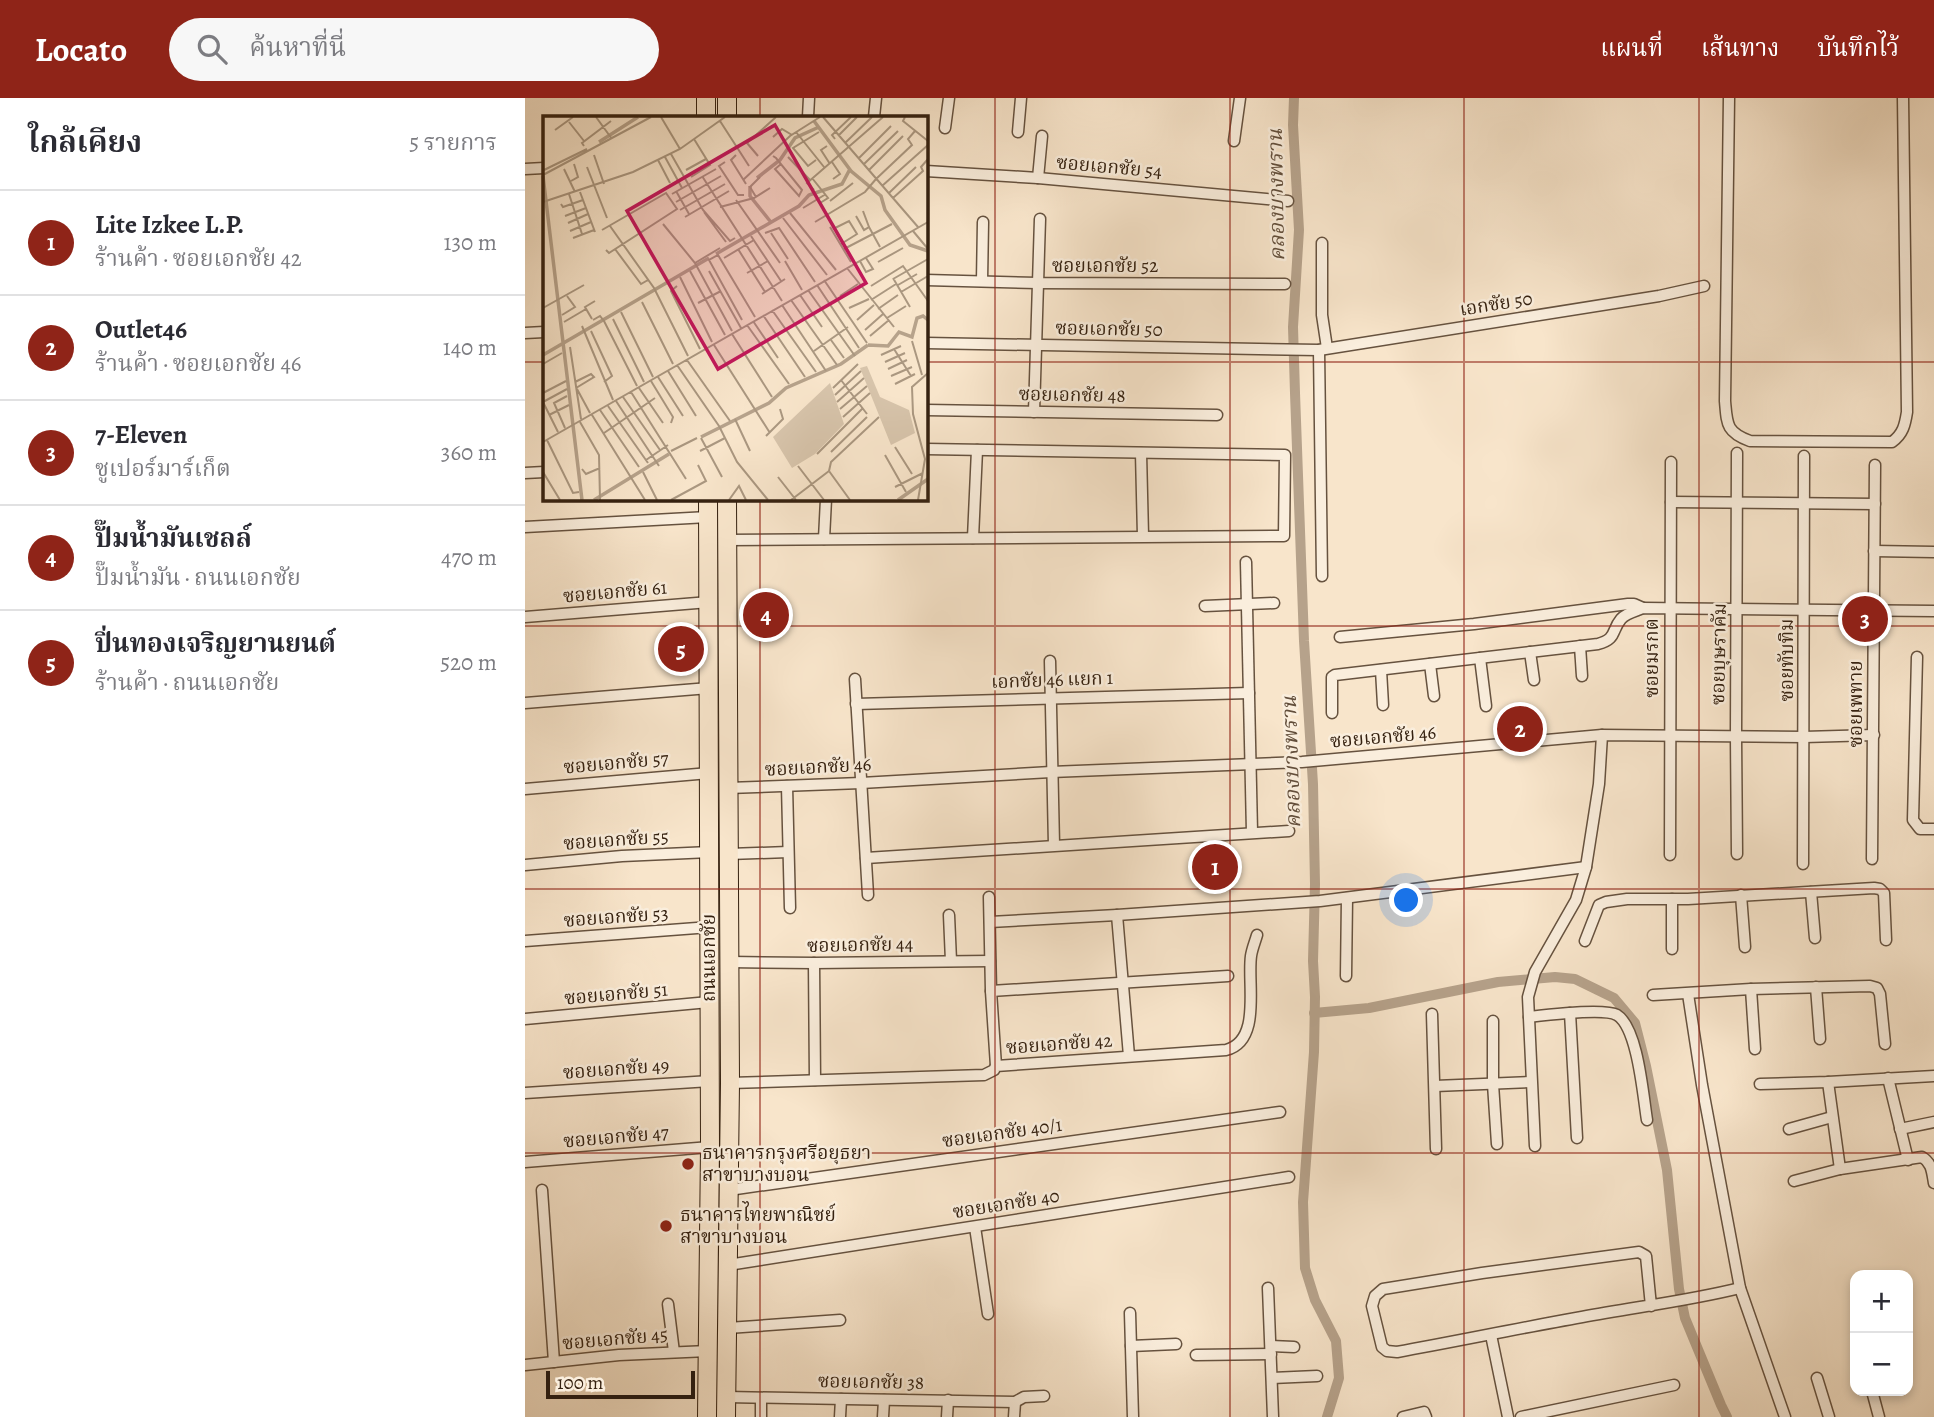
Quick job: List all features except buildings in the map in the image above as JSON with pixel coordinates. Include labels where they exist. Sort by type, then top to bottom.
[{"type":"main road","points":[[706,98],[706,116]]},
{"type":"main road","points":[[727,98],[727,116]]},
{"type":"main road","name":"ถนนเอกชัย","points":[[726,1417],[730,1083],[727,500]]},
{"type":"main road","name":"ถนนเอกชัย","points":[[706,1417],[710,1147],[708,508]]},
{"type":"main road","points":[[710,962],[730,962]]},
{"type":"street","points":[[807,116],[809,98]]},
{"type":"street","points":[[874,116],[876,98]]},
{"type":"street","points":[[945,128],[949,98]]},
{"type":"street","points":[[1018,132],[1021,98]]},
{"type":"street","points":[[1234,141],[1240,98]]},
{"type":"street","points":[[1729,98],[1725,401],[1727,423],[1733,433],[1750,441],[1892,442],[1900,437],[1907,412],[1903,98]]},
{"type":"street","points":[[1038,178],[1042,136]]},
{"type":"street","points":[[525,169],[543,168]]},
{"type":"street","name":"ซอยเอกชัย 54","points":[[927,171],[1038,178],[1288,201]]},
{"type":"street","points":[[1034,412],[1040,219]]},
{"type":"street","points":[[982,222],[982,281]]},
{"type":"street","points":[[1322,243],[1322,315],[1318,350],[1322,576]]},
{"type":"street","name":"ซอยเอกชัย 52","points":[[927,280],[1285,284]]},
{"type":"street","name":"เอกชัย 50","points":[[1292,351],[1318,350],[1659,296],[1704,286]]},
{"type":"street","points":[[525,333],[543,332]]},
{"type":"street","name":"ซอยเอกชัย 50","points":[[927,343],[1292,351]]},
{"type":"street","name":"ซอยเอกชัย 48","points":[[927,410],[1217,415]]},
{"type":"street","points":[[727,540],[1284,536],[1285,455],[927,449]]},
{"type":"street","points":[[974,537],[978,450]]},
{"type":"street","points":[[1141,453],[1143,536]]},
{"type":"street","name":"ซอยบุษราคัม","points":[[1737,453],[1737,854]]},
{"type":"street","name":"ซอยทับทิม","points":[[1803,864],[1804,456]]},
{"type":"street","name":"ซอยมรกต","points":[[1670,855],[1671,462]]},
{"type":"street","name":"ซอยเพทาย","points":[[1872,859],[1875,465]]},
{"type":"street","points":[[525,473],[543,472]]},
{"type":"street","points":[[824,538],[826,500]]},
{"type":"street","points":[[1671,502],[1875,504]]},
{"type":"street","points":[[525,527],[708,508]]},
{"type":"street","points":[[1874,551],[1934,552]]},
{"type":"street","points":[[1245,562],[1252,832]]},
{"type":"street","name":"ซอยเอกชัย 61","points":[[525,617],[709,602]]},
{"type":"street","points":[[1205,606],[1274,603]]},
{"type":"street","points":[[1340,637],[1474,624],[1628,604],[1643,608],[1670,609],[1934,611]]},
{"type":"street","points":[[1332,713],[1332,677],[1335,675],[1607,642],[1625,615],[1643,608]]},
{"type":"street","points":[[1580,646],[1582,676]]},
{"type":"street","points":[[1530,652],[1534,680]]},
{"type":"street","points":[[1917,657],[1913,820],[1920,829],[1934,829]]},
{"type":"street","points":[[1480,659],[1486,706]]},
{"type":"street","points":[[1050,661],[1054,845]]},
{"type":"street","points":[[1430,664],[1434,696]]},
{"type":"street","points":[[1381,670],[1383,705]]},
{"type":"street","points":[[855,679],[869,895]]},
{"type":"street","points":[[525,703],[709,688]]},
{"type":"street","name":"เอกชัย 46 แยก 1","points":[[856,704],[1249,693]]},
{"type":"street","points":[[1535,1146],[1528,997],[1535,972],[1576,900],[1586,867],[1599,784],[1602,735]]},
{"type":"street","name":"ซอยเอกชัย 46","points":[[728,788],[1302,762],[1602,735],[1874,735]]},
{"type":"street","name":"ซอยเอกชัย 57","points":[[525,789],[709,773]]},
{"type":"street","points":[[787,786],[790,908]]},
{"type":"street","points":[[866,858],[1289,831]]},
{"type":"street","name":"ซอยเอกชัย 55","points":[[525,865],[622,856],[710,852]]},
{"type":"street","points":[[729,854],[788,852]]},
{"type":"street","points":[[991,922],[1318,901],[1586,867]]},
{"type":"street","points":[[1576,900],[1599,905],[1627,899],[1672,900],[1874,888],[1884,893],[1886,940]]},
{"type":"street","points":[[1811,892],[1815,938]]},
{"type":"street","points":[[1741,895],[1745,947]]},
{"type":"street","points":[[989,897],[996,1066]]},
{"type":"street","points":[[1346,976],[1347,898]]},
{"type":"street","points":[[1672,900],[1672,949]]},
{"type":"street","points":[[1585,941],[1599,905]]},
{"type":"street","points":[[949,915],[951,961]]},
{"type":"street","points":[[1117,915],[1129,1056]]},
{"type":"street","name":"ซอยเอกชัย 53","points":[[525,941],[710,927]]},
{"type":"street","name":"ซอยเอกชัย 42","points":[[730,1083],[984,1075],[996,1066],[1226,1050],[1235,1047],[1244,1036],[1251,1006],[1251,957],[1257,935]]},
{"type":"street","name":"ซอยเอกชัย 44","points":[[730,962],[990,961]]},
{"type":"street","points":[[814,963],[815,1080]]},
{"type":"street","points":[[991,991],[1228,976]]},
{"type":"street","points":[[1653,995],[1870,986],[1877,988],[1880,993],[1885,1044]]},
{"type":"street","points":[[1816,987],[1820,1038]]},
{"type":"street","points":[[1751,989],[1755,1049]]},
{"type":"street","points":[[1688,994],[1740,1288],[1785,1417]]},
{"type":"street","name":"ซอยเอกชัย 51","points":[[525,1019],[709,1002]]},
{"type":"street","points":[[1529,1017],[1570,1013],[1616,1014],[1624,1022],[1634,1041],[1647,1120]]},
{"type":"street","points":[[1570,1013],[1577,1138]]},
{"type":"street","points":[[1432,1014],[1436,1149]]},
{"type":"street","points":[[1493,1021],[1497,1144]]},
{"type":"street","points":[[1760,1084],[1934,1076]]},
{"type":"street","points":[[1888,1078],[1908,1160]]},
{"type":"street","name":"ซอยเอกชัย 49","points":[[525,1093],[710,1081]]},
{"type":"street","points":[[1435,1086],[1531,1082]]},
{"type":"street","points":[[1828,1082],[1840,1169]]},
{"type":"street","name":"ซอยเอกชัย 40/1","points":[[729,1190],[1280,1112]]},
{"type":"street","points":[[1789,1129],[1832,1117]]},
{"type":"street","points":[[1900,1129],[1934,1122]]},
{"type":"street","name":"ซอยเอกชัย 47","points":[[525,1162],[710,1147]]},
{"type":"street","points":[[1794,1181],[1840,1169],[1922,1157],[1932,1166],[1934,1183]]},
{"type":"street","name":"ซอยเอกชัย 40","points":[[728,1265],[1289,1177]]},
{"type":"street","points":[[542,1190],[554,1362]]},
{"type":"street","points":[[975,1227],[988,1314]]},
{"type":"street","points":[[1651,1306],[1646,1255],[1639,1252],[1383,1290],[1375,1296],[1373,1306],[1382,1347],[1387,1351],[1397,1352],[1712,1295],[1740,1288]]},
{"type":"street","points":[[1268,1288],[1273,1417]]},
{"type":"street","points":[[668,1304],[674,1352]]},
{"type":"street","points":[[1130,1313],[1133,1417]]},
{"type":"street","points":[[728,1328],[841,1320]]},
{"type":"street","points":[[1491,1335],[1508,1417]]},
{"type":"street","points":[[1131,1346],[1176,1344]]},
{"type":"street","points":[[1196,1355],[1294,1347]]},
{"type":"street","name":"ซอยเอกชัย 45","points":[[525,1365],[619,1355],[708,1351]]},
{"type":"street","points":[[1272,1378],[1317,1376]]},
{"type":"street","points":[[1817,1378],[1829,1417]]},
{"type":"street","points":[[1521,1417],[1674,1385]]},
{"type":"street","name":"ซอยเอกชัย 38","points":[[727,1397],[1014,1402],[1024,1397],[1044,1396]]},
{"type":"street","points":[[1873,1396],[1879,1417]]},
{"type":"street","points":[[761,1398],[761,1417]]},
{"type":"street","points":[[840,1417],[841,1399]]},
{"type":"street","points":[[884,1400],[884,1417]]},
{"type":"street","points":[[947,1417],[948,1401]]},
{"type":"street","points":[[1014,1402],[1014,1417]]},
{"type":"street","points":[[1402,1417],[1424,1412],[1426,1417]]},
{"type":"waterway","name":"คลองบางพราน","points":[[1294,98],[1299,230],[1293,327],[1315,884],[1314,1052],[1303,1202],[1305,1268],[1315,1300],[1336,1341],[1339,1378],[1327,1417]]},
{"type":"waterway","points":[[1314,1013],[1369,1008],[1498,982],[1555,977],[1575,979],[1614,998],[1635,1023],[1646,1066],[1667,1170],[1679,1289],[1685,1318],[1727,1417]]},
{"type":"place","name":"ปั๊มน้ำมันเชลล์","points":[[766,615]]},
{"type":"place","name":"7-Eleven","points":[[1865,619]]},
{"type":"place","name":"ปิ่นทองเจริญยานยนต์","points":[[681,649]]},
{"type":"place","name":"Outlet46","points":[[1520,729]]},
{"type":"place","name":"Lite Izkee L.P.","points":[[1215,867]]},
{"type":"place","name":"ธนาคารกรุงศรีอยุธยา สาขาบางบอน","points":[[688,1164]]},
{"type":"place","name":"ธนาคารไทยพาณิชย์ สาขาบางบอน","points":[[666,1226]]}]
